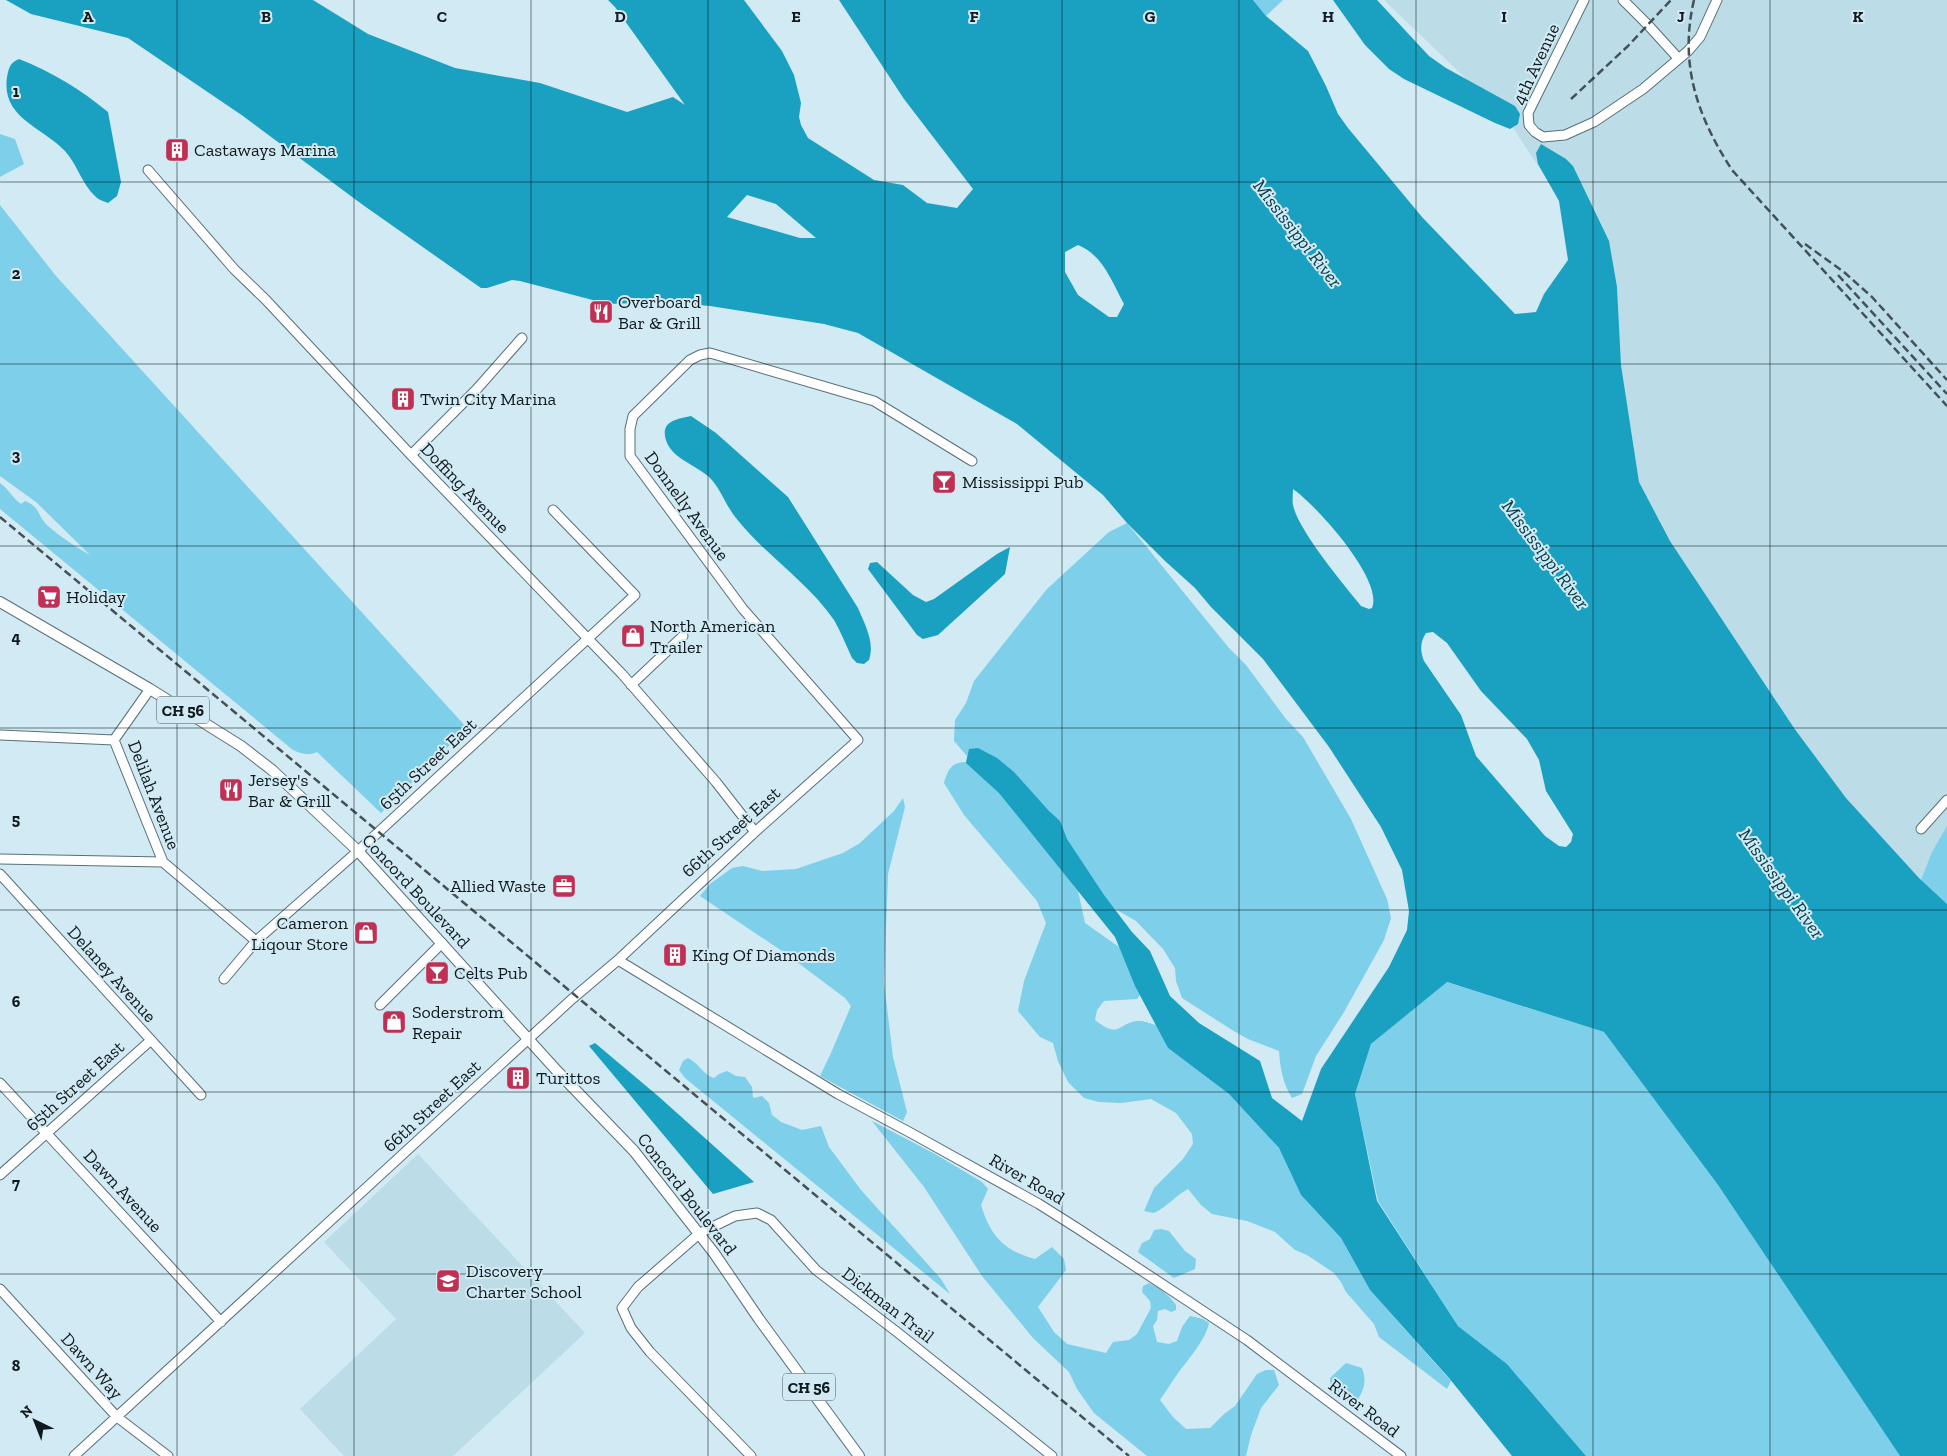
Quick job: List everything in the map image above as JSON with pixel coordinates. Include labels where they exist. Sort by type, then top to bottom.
[{"type":"main road","name":"Concord Boulevard","points":[[0,602],[150,689],[241,746],[272,770],[358,851],[634,1151],[700,1233],[759,1319],[858,1456]]},
{"type":"street","name":"4th Avenue","points":[[1584,0],[1528,113],[1528,125],[1543,137],[1564,135],[1594,122],[1643,89],[1678,58]]},
{"type":"street","points":[[1623,0],[1678,58],[1688,51],[1700,38],[1717,0]]},
{"type":"street","name":"Doffing Avenue","points":[[148,170],[234,269],[266,300],[631,685],[716,782],[754,832]]},
{"type":"street","points":[[411,455],[476,390],[522,338]]},
{"type":"street","name":"Donnelly Avenue","points":[[858,740],[743,609],[630,456],[630,429],[633,416],[690,360],[710,353],[874,401],[972,461]]},
{"type":"street","name":"65th Street East","points":[[224,979],[256,941],[358,851],[635,595],[553,510]]},
{"type":"street","points":[[631,685],[683,636]]},
{"type":"street","name":"Delilah Avenue","points":[[150,689],[114,740],[163,862],[256,941]]},
{"type":"street","points":[[0,735],[114,740]]},
{"type":"street","name":"66th Street East","points":[[74,1456],[576,995],[618,960],[754,832],[858,740]]},
{"type":"street","points":[[1921,829],[1947,800]]},
{"type":"street","points":[[0,859],[163,862]]},
{"type":"street","name":"Delaney Avenue","points":[[0,874],[201,1095]]},
{"type":"street","points":[[380,1005],[442,943]]},
{"type":"street","name":"River Road","points":[[618,960],[838,1095],[1039,1204],[1077,1228],[1247,1340],[1401,1456]]},
{"type":"street","name":"65th Street East","points":[[0,1175],[150,1041]]},
{"type":"street","name":"Dawn Avenue","points":[[0,1083],[221,1322]]},
{"type":"street","name":"Dickman Trail","points":[[751,1456],[650,1352],[631,1328],[622,1308],[638,1287],[700,1233],[735,1216],[748,1213],[758,1213],[772,1220],[816,1270],[1052,1456]]},
{"type":"street","name":"Dawn Way","points":[[0,1289],[117,1417],[168,1456]]},
{"type":"shaded area","points":[[1253,0],[1283,0],[1266,16]]},
{"type":"shaded area","points":[[1384,0],[1947,0],[1947,904],[1919,878],[1846,798],[1794,728],[1670,541],[1639,482],[1621,365],[1617,287],[1506,117]]},
{"type":"shaded area","points":[[0,134],[15,139],[24,164],[0,177]]},
{"type":"shaded area","points":[[0,205],[56,276],[467,728],[381,813],[317,752],[305,754],[293,750],[0,509],[0,483],[21,504],[25,501],[34,506],[44,522],[52,530],[90,555],[36,502],[0,476]]},
{"type":"shaded area","points":[[1127,523],[1229,648],[1246,665],[1286,719],[1303,737],[1351,819],[1387,899],[1391,918],[1384,940],[1344,1012],[1316,1056],[1302,1094],[1292,1098],[1282,1075],[1279,1051],[1248,1039],[1182,998],[1176,981],[1175,968],[1163,949],[1136,921],[1072,884],[1078,891],[1085,923],[1119,947],[1140,995],[1137,999],[1104,1001],[1097,1010],[1095,1020],[1103,1026],[1115,1030],[1127,1024],[1140,1021],[1156,1025],[1168,1048],[1229,1094],[1279,1148],[1301,1195],[1341,1238],[1370,1290],[1451,1381],[1447,1389],[1379,1337],[1374,1324],[1346,1292],[1334,1273],[1307,1255],[1295,1250],[1275,1232],[1247,1221],[1212,1214],[1201,1205],[1188,1189],[1154,1213],[1144,1211],[1154,1188],[1183,1159],[1193,1144],[1192,1134],[1176,1113],[1151,1099],[1121,1103],[1099,1102],[1084,1098],[1068,1082],[1058,1061],[1053,1043],[1040,1037],[1018,1011],[1024,981],[1046,923],[1037,901],[964,815],[944,783],[947,774],[954,765],[966,762],[967,756],[954,741],[955,720],[966,703],[974,681],[1047,589],[1109,532]]},
{"type":"shaded area","points":[[903,798],[905,807],[888,874],[884,983],[893,1057],[907,1112],[903,1121],[820,1076],[851,1006],[845,998],[785,953],[700,896],[710,884],[732,868],[743,866],[762,871],[796,869],[843,853],[860,843],[894,811]]},
{"type":"shaded area","points":[[1947,826],[1947,904],[1921,880],[1932,852]]},
{"type":"shaded area","points":[[1446,982],[1604,1032],[1718,1185],[1900,1456],[1586,1456],[1507,1364],[1458,1326],[1378,1201],[1355,1094],[1371,1044]]},
{"type":"shaded area","points":[[688,1058],[714,1078],[727,1071],[736,1076],[745,1077],[752,1087],[753,1098],[762,1096],[769,1103],[772,1115],[781,1122],[802,1130],[821,1126],[829,1147],[861,1190],[941,1279],[950,1294],[685,1078],[679,1070],[683,1061]]},
{"type":"shaded area","points":[[872,1121],[935,1154],[982,1182],[988,1189],[981,1205],[985,1216],[994,1233],[1007,1246],[1024,1256],[1035,1259],[1052,1247],[1064,1259],[1066,1270],[1038,1307],[1054,1332],[1067,1344],[1106,1353],[1113,1342],[1129,1340],[1137,1334],[1151,1308],[1150,1301],[1142,1292],[1143,1286],[1149,1283],[1164,1292],[1176,1305],[1176,1310],[1171,1312],[1165,1309],[1158,1311],[1157,1320],[1153,1326],[1157,1342],[1169,1344],[1177,1341],[1182,1327],[1190,1316],[1203,1319],[1209,1323],[1201,1342],[1160,1400],[1173,1417],[1186,1429],[1210,1428],[1235,1406],[1257,1374],[1266,1370],[1274,1370],[1279,1385],[1261,1408],[1246,1456],[1147,1456],[1094,1413],[1077,1389],[1069,1372],[1033,1338],[982,1276],[924,1187]]},
{"type":"shaded area","name":"Discovery Charter School","points":[[418,1154],[585,1333],[453,1456],[344,1456],[300,1409],[396,1319],[324,1242]]},
{"type":"shaded area","points":[[1154,1230],[1169,1231],[1185,1251],[1196,1259],[1195,1269],[1174,1278],[1138,1252],[1142,1243],[1150,1239]]},
{"type":"shaded area","points":[[1346,1363],[1362,1368],[1364,1373],[1364,1385],[1357,1401],[1344,1401],[1331,1391],[1330,1378]]},
{"type":"water","name":"Mississippi River","points":[[6,0],[313,0],[368,34],[455,68],[540,83],[627,112],[673,97],[685,105],[615,7],[608,0],[744,0],[782,51],[794,75],[801,103],[799,117],[808,138],[874,180],[903,185],[927,203],[957,208],[973,189],[904,99],[839,0],[1253,0],[1266,16],[1308,51],[1338,114],[1348,128],[1422,217],[1515,314],[1536,312],[1544,294],[1568,260],[1559,201],[1538,164],[1536,153],[1541,144],[1566,159],[1573,166],[1609,241],[1617,287],[1621,365],[1639,482],[1670,541],[1794,728],[1846,798],[1919,878],[1947,904],[1947,1456],[1900,1456],[1718,1185],[1604,1032],[1447,982],[1371,1044],[1355,1094],[1377,1201],[1458,1326],[1507,1364],[1586,1456],[1512,1456],[1449,1378],[1370,1290],[1341,1238],[1301,1195],[1279,1148],[1229,1094],[1168,1048],[1135,986],[1115,937],[999,793],[966,763],[969,749],[978,748],[997,758],[1014,772],[1060,821],[1067,839],[1104,895],[1132,932],[1150,951],[1170,996],[1199,1023],[1260,1061],[1272,1098],[1302,1121],[1321,1069],[1389,967],[1407,930],[1409,911],[1402,870],[1381,827],[1329,747],[1263,659],[1211,607],[1195,588],[1127,523],[1103,495],[1017,424],[858,333],[824,324],[710,306],[664,302],[608,304],[512,280],[481,288],[363,205],[243,116],[128,38],[31,14]],"holes":[[[747,195],[776,204],[816,238],[800,238],[727,217]],[[1078,245],[1094,255],[1100,262],[1111,278],[1124,304],[1117,317],[1109,317],[1078,295],[1065,272],[1065,252]],[[1293,489],[1317,510],[1346,544],[1368,580],[1373,596],[1372,608],[1369,609],[1361,606],[1333,571],[1303,528],[1293,503]],[[1433,632],[1447,643],[1481,691],[1527,739],[1539,760],[1546,791],[1573,834],[1571,842],[1566,847],[1559,846],[1545,836],[1476,756],[1461,715],[1424,661],[1421,647],[1426,633]]]},
{"type":"water","points":[[1333,0],[1377,0],[1429,56],[1446,68],[1515,106],[1520,114],[1518,124],[1510,129],[1495,123],[1404,79],[1389,69],[1365,45]]},
{"type":"water","points":[[19,59],[65,82],[108,112],[121,182],[117,196],[108,203],[90,191],[65,151],[25,120],[10,102],[7,91],[8,71],[10,66]]},
{"type":"water","points":[[691,416],[716,433],[788,497],[858,608],[871,647],[869,660],[864,664],[857,663],[852,658],[837,625],[823,606],[736,518],[713,481],[673,452],[666,440],[665,429],[675,420]]},
{"type":"water","points":[[1010,547],[1005,574],[938,635],[923,639],[917,635],[868,569],[870,563],[877,562],[913,595],[926,602],[934,599],[997,554]]},
{"type":"water","points":[[595,1043],[658,1096],[754,1182],[713,1194],[589,1046]]},
{"type":"railway","points":[[1571,99],[1628,46],[1671,0]]},
{"type":"railway","points":[[1694,0],[1689,46],[1690,68],[1694,89],[1709,130],[1732,170],[1947,406]]},
{"type":"railway","points":[[1805,244],[1844,272],[1872,297],[1947,380]]},
{"type":"railway","points":[[1838,275],[1947,394]]},
{"type":"railway","points":[[0,517],[1129,1456]]},
{"type":"place","name":"Castaways Marina","points":[[177,150]]},
{"type":"place","name":"Overboard Bar & Grill","points":[[601,312]]},
{"type":"place","name":"Twin City Marina","points":[[403,399]]},
{"type":"place","name":"Mississippi Pub","points":[[944,482]]},
{"type":"place","name":"Holiday","points":[[49,597]]},
{"type":"place","name":"North American Trailer","points":[[633,636]]},
{"type":"place","name":"Jersey's Bar & Grill","points":[[231,790]]},
{"type":"place","name":"Allied Waste","points":[[564,886]]},
{"type":"place","name":"Cameron Liqour Store","points":[[366,933]]},
{"type":"place","name":"King Of Diamonds","points":[[675,955]]},
{"type":"place","name":"Celts Pub","points":[[437,973]]},
{"type":"place","name":"Soderstrom Repair","points":[[394,1022]]},
{"type":"place","name":"Turittos","points":[[518,1078]]},
{"type":"place","name":"Discovery Charter School","points":[[448,1281]]}]
